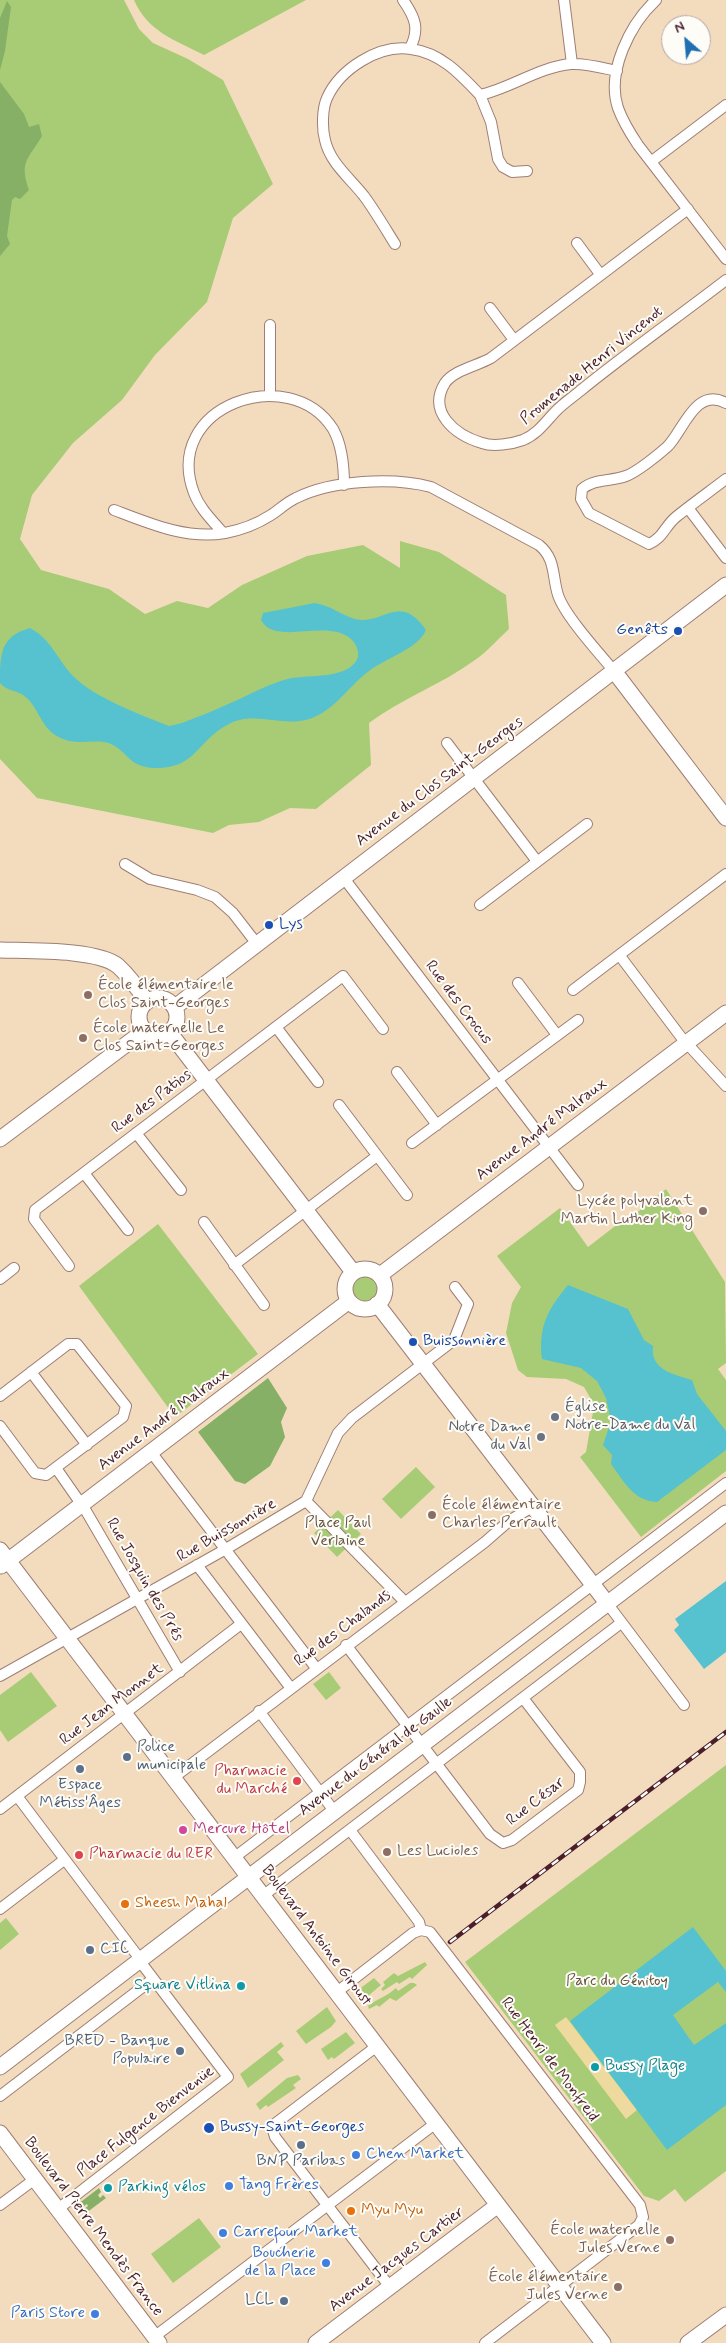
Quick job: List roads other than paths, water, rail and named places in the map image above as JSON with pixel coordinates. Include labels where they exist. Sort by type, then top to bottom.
[{"type":"street","points":[[403,0],[415,18],[415,37],[410,48]]},
{"type":"street","points":[[564,0],[572,64]]},
{"type":"street","points":[[656,0],[637,22],[617,71],[615,90],[618,107],[626,127],[726,259]]},
{"type":"street","points":[[395,244],[364,197],[335,162],[325,140],[324,117],[326,98],[342,77],[363,59],[389,51],[410,48],[443,60],[480,95],[491,122],[498,159],[504,167],[512,172],[527,171]]},
{"type":"street","points":[[480,95],[498,91],[548,69],[572,64],[617,71]]},
{"type":"street","points":[[652,161],[726,105]]},
{"type":"street","name":"Promenade Henri Vincenot","points":[[688,209],[478,366],[453,375],[446,382],[439,398],[440,410],[445,421],[457,431],[483,444],[510,443],[523,440],[537,432],[557,410],[583,388],[726,280]]},
{"type":"street","points":[[577,243],[600,274]]},
{"type":"street","points":[[490,308],[514,340]]},
{"type":"street","points":[[270,325],[270,396]]},
{"type":"street","points":[[223,533],[199,504],[194,494],[188,470],[189,455],[196,436],[212,414],[242,400],[270,396],[301,403],[322,416],[333,430],[341,452],[344,485]]},
{"type":"street","points":[[726,403],[712,400],[693,408],[674,439],[660,453],[626,476],[596,481],[582,489],[581,498],[589,513],[649,544],[660,538],[668,525],[726,479]]},
{"type":"street","points":[[114,510],[151,524],[191,534],[223,533],[248,527],[269,516],[294,498],[313,490],[344,485],[412,482],[431,487],[540,545],[551,558],[558,595],[568,612],[726,818]]},
{"type":"street","points":[[688,508],[726,558]]},
{"type":"street","name":"Avenue du Clos Saint-Georges","points":[[175,1007],[726,585]]},
{"type":"street","points":[[447,743],[536,860]]},
{"type":"street","points":[[480,905],[536,860],[550,853],[587,824]]},
{"type":"street","points":[[125,864],[150,879],[197,890],[215,897],[234,913],[257,944]]},
{"type":"street","points":[[573,990],[726,874]]},
{"type":"street","name":"Rue des Crocus","points":[[343,877],[578,1185]]},
{"type":"street","points":[[0,950],[87,954],[102,958],[117,965],[146,1002]]},
{"type":"street","points":[[620,956],[686,1043],[726,1086]]},
{"type":"street","name":"Rue des Patios","points":[[69,1266],[34,1219],[35,1210],[343,976],[383,1029]]},
{"type":"street","points":[[518,983],[557,1035]]},
{"type":"street","points":[[158,998],[170,1002],[175,1007],[177,1024],[170,1033],[154,1036],[144,1031],[141,1026],[140,1013],[146,1002],[158,998]]},
{"type":"street","name":"Avenue André Malraux","points":[[380,1275],[726,1013]]},
{"type":"street","points":[[412,1143],[578,1020]]},
{"type":"street","points":[[276,1027],[318,1082]]},
{"type":"street","points":[[0,1139],[144,1031]]},
{"type":"street","points":[[170,1033],[353,1272]]},
{"type":"street","points":[[397,1072],[437,1125]]},
{"type":"street","points":[[338,1106],[407,1195]]},
{"type":"street","points":[[136,1133],[180,1190]]},
{"type":"street","points":[[234,1265],[376,1156]]},
{"type":"street","points":[[84,1172],[128,1230]]},
{"type":"street","points":[[204,1222],[264,1305]]},
{"type":"street","points":[[0,1278],[14,1268]]},
{"type":"street","points":[[367,1268],[380,1275],[385,1290],[377,1304],[366,1309],[359,1308],[349,1301],[344,1289],[348,1277],[353,1272],[367,1268]]},
{"type":"street","points":[[404,1601],[306,1501],[338,1433],[352,1418],[454,1340],[468,1304],[455,1287]]},
{"type":"street","name":"Avenue André Malraux","points":[[3,1559],[82,1504],[349,1301]]},
{"type":"street","points":[[377,1304],[684,1705]]},
{"type":"street","points":[[0,1396],[68,1344],[78,1344],[126,1406],[123,1417],[46,1475],[35,1473],[0,1426]]},
{"type":"street","points":[[31,1372],[86,1445]]},
{"type":"street","points":[[151,1452],[316,1668]]},
{"type":"street","name":"Rue Josquin des Prés","points":[[56,1468],[82,1504],[180,1672]]},
{"type":"street","name":"Avenue du Général de Gaulle","points":[[235,1857],[726,1483]]},
{"type":"street","name":"Rue Buissonnière","points":[[0,1676],[226,1549],[306,1501]]},
{"type":"street","name":"Rue des Chalands","points":[[173,1778],[290,1687],[485,1542],[510,1521],[532,1507]]},
{"type":"street","name":"Avenue du Général de Gaulle","points":[[0,2067],[726,1513]]},
{"type":"street","name":"Boulevard Antoine Giroust","points":[[3,1559],[235,1857],[603,2343]]},
{"type":"street","points":[[197,1565],[290,1687]]},
{"type":"street","points":[[264,1895],[621,1623]]},
{"type":"street","name":"Rue Jean Monnet","points":[[0,1810],[241,1624]]},
{"type":"street","name":"Rue César","points":[[346,1645],[490,1834],[502,1843],[512,1840],[578,1790],[580,1782],[580,1772],[523,1698]]},
{"type":"street","points":[[259,1711],[334,1812]]},
{"type":"street","points":[[0,2096],[153,1979],[17,1796]]},
{"type":"street","points":[[337,1992],[401,1941],[421,1930],[419,1922],[350,1830]]},
{"type":"street","points":[[0,1909],[64,1860]]},
{"type":"street","name":"Rue Henri de Monfreid","points":[[421,1930],[428,1931],[433,1935],[640,2205],[643,2218],[639,2225],[560,2286]]},
{"type":"street","name":"Place Fulgence Bienvenüe","points":[[58,2209],[228,2077],[153,1979]]},
{"type":"street","points":[[378,2046],[276,2123],[273,2130],[275,2137],[390,2287]]},
{"type":"street","points":[[157,2340],[262,2256],[436,2123]]},
{"type":"street","name":"Boulevard Pierre Mendès France","points":[[0,2133],[157,2340]]},
{"type":"street","points":[[0,2205],[35,2179]]},
{"type":"street","name":"Avenue Jacques Cartier","points":[[323,2341],[390,2287],[498,2205]]},
{"type":"street","points":[[485,2343],[560,2286]]},
{"type":"street","points":[[694,2341],[726,2315]]},
{"type":"water","points":[[315,603],[355,619],[365,620],[399,611],[408,613],[426,630],[416,643],[369,671],[338,701],[321,714],[300,721],[246,719],[237,721],[218,731],[188,759],[179,764],[167,767],[145,767],[133,762],[117,747],[106,742],[77,742],[57,736],[45,725],[29,700],[17,692],[5,688],[0,683],[0,664],[7,642],[13,636],[30,628],[49,644],[73,676],[93,691],[118,705],[169,726],[182,723],[277,682],[292,678],[339,673],[354,664],[358,657],[357,648],[352,640],[342,634],[330,631],[278,631],[268,628],[261,620],[263,613]]},
{"type":"water","points":[[568,1285],[628,1309],[644,1340],[653,1346],[655,1361],[659,1366],[671,1373],[692,1380],[697,1394],[726,1431],[726,1450],[657,1502],[649,1501],[635,1494],[611,1464],[612,1455],[603,1445],[611,1421],[606,1398],[597,1381],[581,1368],[542,1359],[542,1337],[546,1319],[555,1302]]},
{"type":"water","points":[[726,1581],[726,1652],[704,1669],[674,1630],[679,1625],[675,1619]]},
{"type":"water","points":[[693,1927],[726,1971],[726,1992],[718,1982],[673,2015],[694,2045],[726,2023],[726,2105],[667,2150],[570,2021]]},
{"type":"railway","points":[[450,1942],[726,1732]]},
{"type":"place","name":"Genêts","points":[[678,631]]},
{"type":"place","name":"Lys","points":[[269,925]]},
{"type":"place","name":"École élémentaire le Clos Saint-Georges","points":[[88,995]]},
{"type":"place","name":"École maternelle Le Clos Saint-Georges","points":[[83,1038]]},
{"type":"place","name":"Lycée polyvalent Martin Luther King","points":[[703,1211]]},
{"type":"place","name":"Buissonnière","points":[[413,1342]]},
{"type":"place","name":"Église Notre-Dame du Val","points":[[555,1417]]},
{"type":"place","name":"Notre Dame du Val","points":[[541,1437]]},
{"type":"place","name":"École élémentaire Charles Perrault","points":[[432,1515]]},
{"type":"place","name":"Police municipale","points":[[127,1757]]},
{"type":"place","name":"Espace Métiss'Âges","points":[[80,1769]]},
{"type":"place","name":"Pharmacie du Marché","points":[[297,1781]]},
{"type":"place","name":"Mercure Hôtel","points":[[183,1830]]},
{"type":"place","name":"Les Lucioles","points":[[387,1852]]},
{"type":"place","name":"Pharmacie du RER","points":[[79,1855]]},
{"type":"place","name":"Sheesh Mahal","points":[[125,1904]]},
{"type":"place","name":"CIC","points":[[90,1950]]},
{"type":"place","name":"Square Vitlina","points":[[241,1986]]},
{"type":"place","name":"BRED - Banque Populaire","points":[[180,2051]]},
{"type":"place","name":"Bussy Plage","points":[[595,2067]]},
{"type":"place","name":"Bussy-Saint-Georges","points":[[209,2128]]},
{"type":"place","name":"BNP Paribas","points":[[301,2145]]},
{"type":"place","name":"Chen Market","points":[[356,2155]]},
{"type":"place","name":"Tang Frères","points":[[229,2186]]},
{"type":"place","name":"Parking vélos","points":[[108,2188]]},
{"type":"place","name":"Myu Myu","points":[[351,2211]]},
{"type":"place","name":"Carrefour Market","points":[[223,2233]]},
{"type":"place","name":"École maternelle Jules Verne","points":[[670,2240]]},
{"type":"place","name":"Boucherie de la Place","points":[[326,2263]]},
{"type":"place","name":"École élémentaire Jules Verne","points":[[618,2287]]},
{"type":"place","name":"LCL","points":[[284,2301]]},
{"type":"place","name":"Paris Store","points":[[95,2314]]},
{"type":"park label","name":"Place Paul Verlaine","points":[[338,1533]]},
{"type":"park label","name":"Parc du Génitoy","points":[[617,1982]]}]
